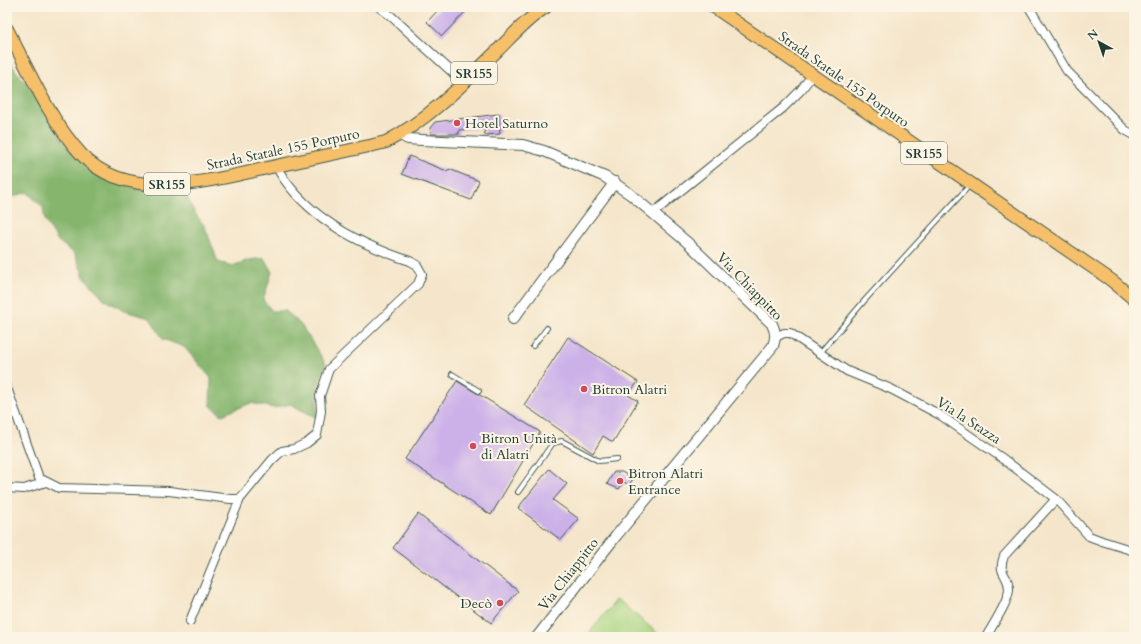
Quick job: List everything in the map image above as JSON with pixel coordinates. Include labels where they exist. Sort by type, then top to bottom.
[{"type":"main road","name":"Strada Statale 155 Porpuro","points":[[7,29],[60,127],[82,154],[101,170],[118,177],[143,183],[173,185],[232,176],[386,142],[400,135],[464,83],[518,30],[546,7]]},
{"type":"main road","name":"Strada Statale 155 Porpuro","points":[[714,7],[1111,280],[1134,299]]},
{"type":"street","points":[[379,7],[391,16],[464,83]]},
{"type":"street","points":[[1029,7],[1067,71],[1125,130],[1134,135]]},
{"type":"street","points":[[653,213],[783,108],[813,74]]},
{"type":"street","name":"Via Chiappitto","points":[[400,135],[408,139],[523,146],[544,151],[570,161],[615,182],[688,243],[772,324],[776,337],[773,346],[616,536],[537,637]]},
{"type":"street","points":[[190,621],[240,499],[272,460],[282,451],[294,449],[307,443],[317,435],[322,410],[320,396],[329,369],[418,284],[422,274],[417,266],[410,261],[363,243],[346,234],[316,212],[285,183],[276,166]]},
{"type":"street","points":[[512,319],[615,182]]},
{"type":"street","name":"Via la Stazza","points":[[776,337],[784,333],[790,334],[847,371],[891,388],[940,415],[1002,458],[1056,499],[1090,536],[1115,546],[1134,551]]},
{"type":"street","points":[[7,388],[39,478],[46,482],[59,488],[169,491],[240,499]]},
{"type":"street","points":[[7,488],[24,489],[46,482]]},
{"type":"street","points":[[986,637],[1007,598],[1009,589],[1001,565],[1004,556],[1056,499]]},
{"type":"lane","points":[[819,354],[870,294],[971,185]]},
{"type":"lane","points":[[533,346],[547,328]]},
{"type":"lane","points":[[452,374],[479,391]]},
{"type":"lane","points":[[518,492],[553,443],[562,441],[599,461],[617,459]]},
{"type":"green space","points":[[7,59],[27,85],[62,139],[104,176],[134,188],[160,190],[187,196],[194,212],[205,227],[218,262],[232,266],[249,260],[264,258],[272,272],[263,300],[272,311],[286,311],[301,325],[326,364],[317,387],[317,418],[290,404],[274,408],[251,403],[222,415],[210,405],[211,378],[184,347],[163,339],[150,318],[124,311],[105,300],[84,277],[75,254],[58,241],[45,221],[43,207],[27,192],[7,199]]},
{"type":"green space","points":[[617,599],[662,637],[586,637]]},
{"type":"building","points":[[441,7],[470,7],[442,36],[427,22]]},
{"type":"building","name":"Hotel Saturno","points":[[499,114],[500,134],[485,135],[484,128],[459,130],[459,134],[431,134],[430,128],[435,122]]},
{"type":"building","points":[[409,156],[447,171],[449,169],[479,181],[471,200],[402,174]]},
{"type":"building","name":"Bitron Alatri","points":[[568,337],[638,382],[628,395],[638,401],[613,442],[603,436],[593,453],[524,405]]},
{"type":"building","name":"Bitron Unità di Alatri","points":[[457,381],[540,432],[491,515],[405,459]]},
{"type":"building","points":[[549,469],[567,484],[553,500],[579,519],[561,540],[518,508]]},
{"type":"building","name":"Bitron Alatri Entrance","points":[[614,472],[622,472],[633,479],[629,485],[624,482],[619,489],[607,484]]},
{"type":"building","points":[[418,514],[518,591],[491,623],[393,548]]},
{"type":"place","name":"Hotel Saturno","points":[[457,123]]},
{"type":"place","name":"Bitron Alatri","points":[[584,389]]},
{"type":"place","name":"Bitron Unità di Alatri","points":[[473,446]]},
{"type":"place","name":"Bitron Alatri Entrance","points":[[620,481]]},
{"type":"place","name":"Decò","points":[[500,603]]}]
